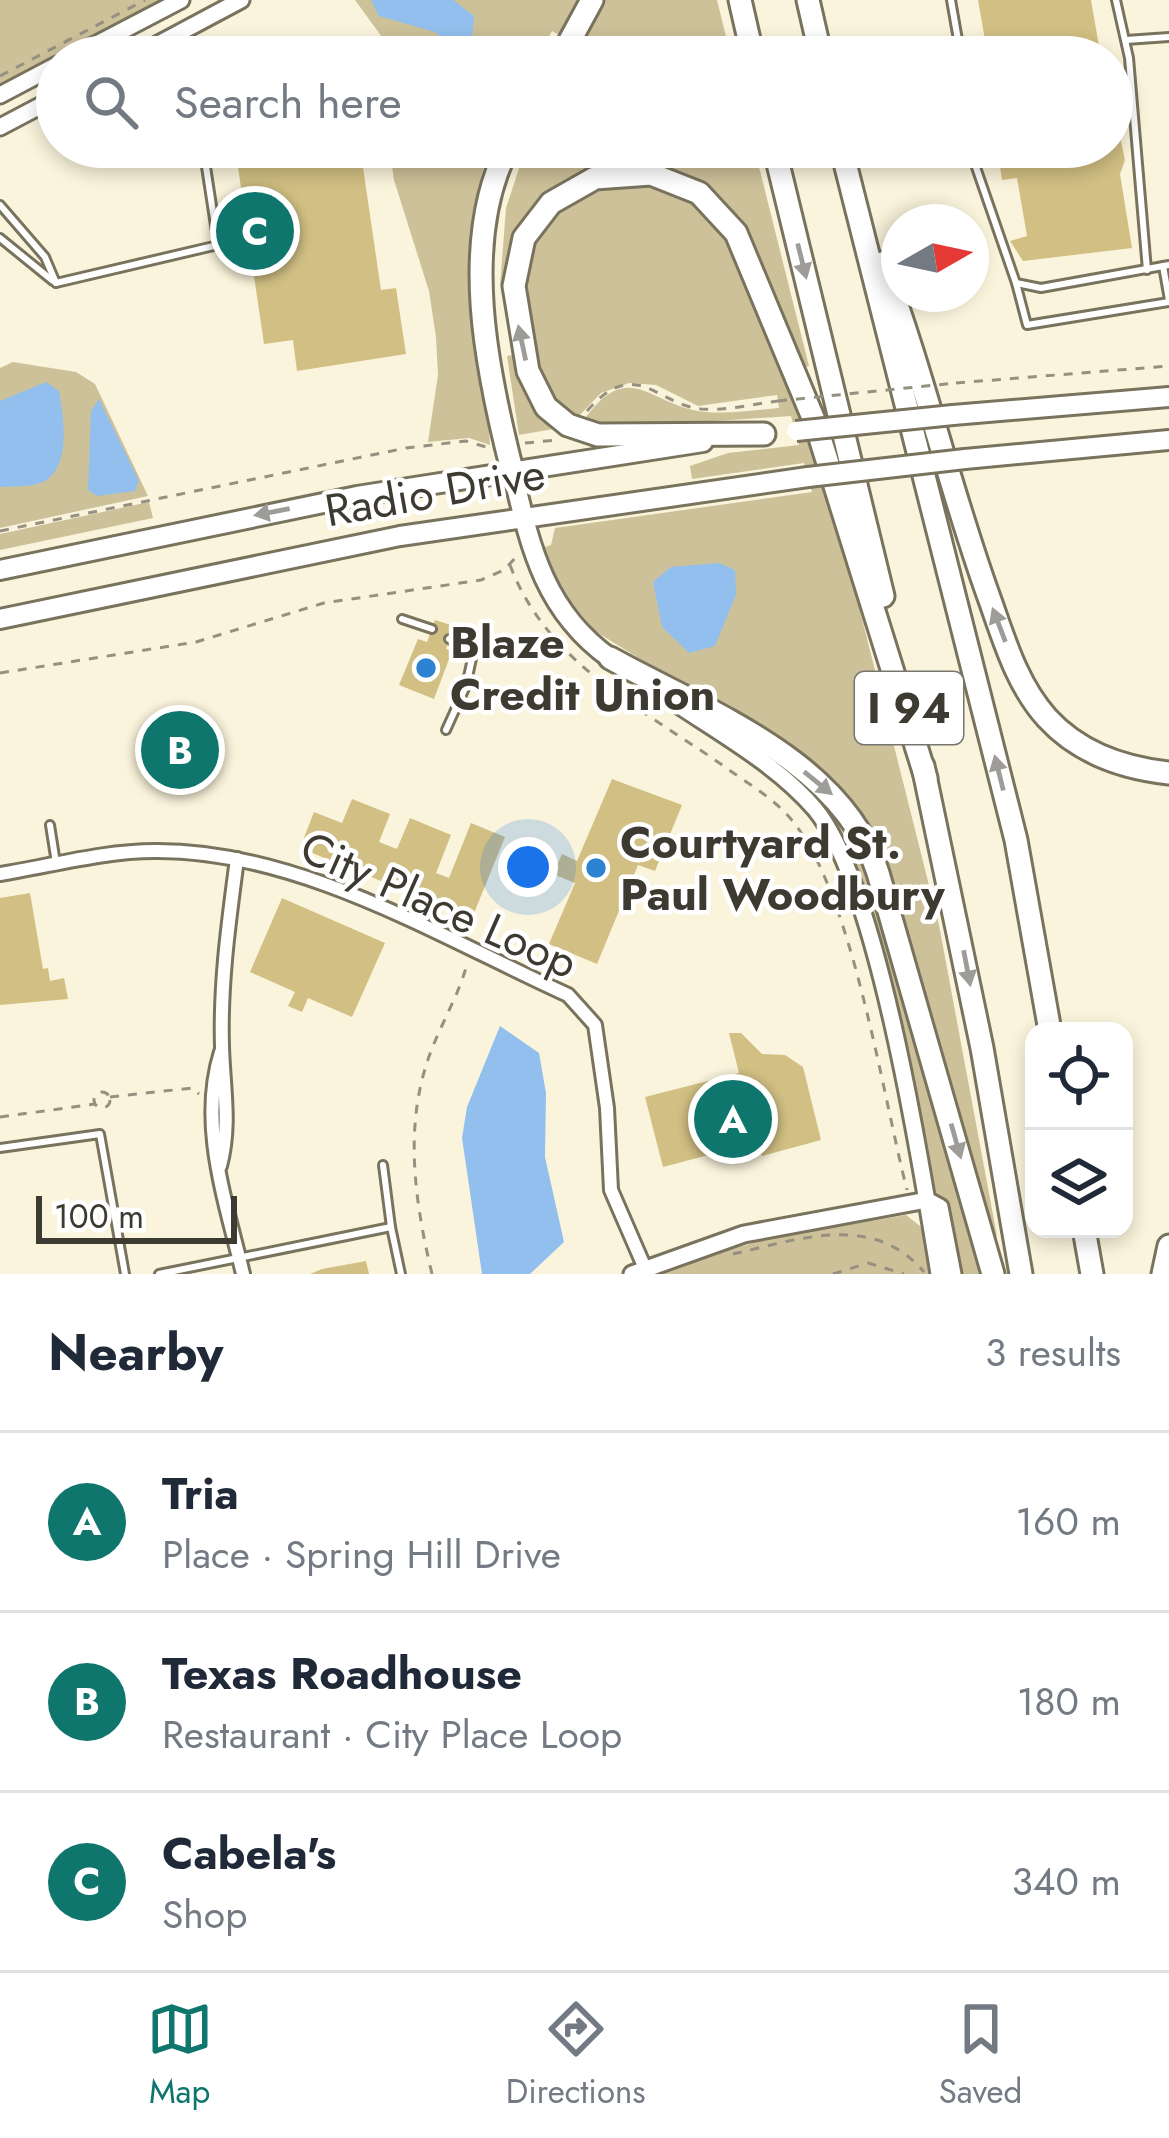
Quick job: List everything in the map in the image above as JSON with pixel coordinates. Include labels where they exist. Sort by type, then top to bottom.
[{"type":"highway","points":[[573,36],[592,0]]},
{"type":"highway","points":[[740,0],[748,36]]},
{"type":"highway","points":[[808,0],[816,36]]},
{"type":"highway","points":[[501,168],[489,202],[482,260],[512,470]]},
{"type":"highway","name":"I 94","points":[[780,168],[926,778],[986,1068],[1021,1274]]},
{"type":"highway","name":"I 94","points":[[846,168],[1016,840],[1048,1022]]},
{"type":"highway","points":[[847,168],[914,348],[981,575],[1025,687],[1069,739],[1125,766],[1169,773]]},
{"type":"highway","points":[[764,434],[610,436],[575,429],[546,407],[528,371],[514,291],[522,243],[544,210],[581,183],[629,173],[679,182],[708,200],[730,223],[774,315],[821,440],[926,778]]},
{"type":"highway","points":[[610,658],[804,771],[854,820],[876,866],[993,1274]]},
{"type":"highway","points":[[1086,1238],[1092,1274]]},
{"type":"highway","points":[[1163,1274],[1169,1246]]},
{"type":"main road","name":"Radio Drive","points":[[0,570],[267,513],[512,470],[764,434],[1169,397]]},
{"type":"main road","name":"Radio Drive","points":[[0,619],[277,559],[523,516],[965,458],[1169,440]]},
{"type":"main road","points":[[512,470],[536,563],[557,608],[610,658]]},
{"type":"street","points":[[112,36],[181,0]]},
{"type":"street","points":[[176,36],[242,0]]},
{"type":"street","points":[[0,95],[36,76]]},
{"type":"street","points":[[0,127],[36,108]]},
{"type":"street","points":[[610,658],[785,781],[829,830],[851,879],[881,990],[939,1274]]},
{"type":"street","name":"City Place Loop","points":[[0,874],[154,851],[237,859],[331,888],[568,995],[595,1024],[611,1190],[638,1270]]},
{"type":"street","points":[[237,859],[222,1051],[214,1077],[212,1144],[242,1267]]},
{"type":"street","points":[[220,1166],[228,1077],[222,1051]]},
{"type":"street","points":[[638,1270],[744,1234],[927,1200],[940,1207],[952,1274]]},
{"type":"lane","points":[[951,0],[958,36]]},
{"type":"lane","points":[[1116,0],[1125,36]]},
{"type":"lane","points":[[1133,39],[1166,34]]},
{"type":"lane","points":[[1133,117],[1147,270]]},
{"type":"lane","points":[[56,283],[218,245],[205,168]]},
{"type":"lane","points":[[976,168],[1027,325],[1169,301],[1166,266],[1041,288],[1016,283]]},
{"type":"lane","points":[[0,205],[45,257],[56,283]]},
{"type":"lane","points":[[0,238],[56,283]]},
{"type":"lane","points":[[403,620],[432,629]]},
{"type":"lane","points":[[446,730],[472,654],[449,639]]},
{"type":"lane","points":[[50,825],[57,865]]},
{"type":"lane","points":[[0,1148],[100,1134],[125,1274]]},
{"type":"lane","points":[[383,1165],[400,1274]]},
{"type":"lane","points":[[159,1274],[242,1267],[391,1227]]},
{"type":"path","points":[[77,36],[146,0]]},
{"type":"path","points":[[0,76],[36,57]]},
{"type":"path","points":[[0,531],[406,448],[466,441],[489,448],[570,438],[600,398],[630,385],[652,387],[698,408],[1169,366]]},
{"type":"path","points":[[0,673],[196,642],[325,604],[481,580],[510,565],[520,553]]},
{"type":"path","points":[[510,565],[530,610],[563,654],[777,804],[808,840],[821,865],[860,995],[906,1189]]},
{"type":"path","points":[[432,1274],[416,1194],[416,1120],[425,1069],[467,969],[468,950]]},
{"type":"path","points":[[95,1103],[101,1092],[110,1097],[192,1088],[213,1111]]},
{"type":"path","points":[[0,1117],[95,1103],[104,1108],[110,1097]]},
{"type":"path","points":[[730,1255],[846,1232],[901,1250],[924,1274]]},
{"type":"path","points":[[833,1274],[868,1263],[904,1274]]},
{"type":"shaded area","points":[[0,0],[165,0],[95,36],[36,36],[36,66],[0,85]]},
{"type":"shaded area","points":[[355,0],[580,0],[561,36],[552,31],[549,36],[381,36]]},
{"type":"shaded area","points":[[603,0],[717,0],[726,36],[585,36]]},
{"type":"shaded area","points":[[392,168],[484,168],[472,225],[471,261],[490,445],[469,438],[428,442],[438,375],[436,337],[429,291]]},
{"type":"shaded area","points":[[519,168],[607,168],[512,248],[500,287],[506,208]]},
{"type":"shaded area","points":[[607,168],[759,168],[809,366],[803,368],[758,255],[716,197]]},
{"type":"shaded area","points":[[644,182],[692,199],[721,224],[800,404],[846,555],[939,925],[997,1236],[991,1238],[883,861],[783,748],[595,631],[560,589],[545,547],[551,545],[555,528],[812,492],[804,463],[692,479],[690,466],[728,453],[799,445],[791,416],[606,428],[584,420],[599,402],[625,388],[714,412],[779,408],[777,395],[698,406],[656,385],[629,383],[601,393],[575,420],[544,380],[525,297],[532,243],[561,208],[584,196]]},
{"type":"shaded area","points":[[517,354],[559,428],[519,435],[507,356]]},
{"type":"shaded area","points":[[13,362],[76,372],[95,384],[148,496],[0,528],[0,368]]},
{"type":"shaded area","points":[[149,502],[153,518],[0,550],[0,534]]},
{"type":"shaded area","points":[[853,831],[985,1274],[958,1274],[947,1207],[931,1186],[872,918],[844,836]]},
{"type":"shaded area","points":[[906,1215],[925,1230],[934,1274],[654,1274],[765,1239]]},
{"type":"water","points":[[371,0],[453,0],[474,16],[472,36],[439,36],[379,16]]},
{"type":"water","points":[[46,382],[59,391],[62,412],[64,436],[56,470],[44,481],[0,487],[0,401]]},
{"type":"water","points":[[99,399],[139,481],[135,491],[97,496],[88,490],[91,411]]},
{"type":"water","points":[[719,563],[735,570],[736,595],[715,646],[689,653],[662,627],[653,582],[671,567]]},
{"type":"water","points":[[500,1026],[539,1053],[546,1093],[545,1157],[564,1242],[530,1274],[482,1274],[462,1138],[467,1107]]},
{"type":"building","points":[[978,0],[1091,0],[1097,36],[984,36]]},
{"type":"building","points":[[238,168],[363,168],[381,290],[396,288],[406,354],[297,371],[293,340],[264,344]]},
{"type":"building","points":[[1000,168],[1122,168],[1132,248],[1023,261],[1010,241],[1027,236],[1017,178],[1002,180]]},
{"type":"building","name":"Blaze Credit Union","points":[[435,620],[454,626],[446,649],[452,651],[434,699],[399,685],[418,639],[427,642]]},
{"type":"building","points":[[201,717],[211,781],[192,784],[184,773],[151,778],[143,726]]},
{"type":"building","name":"Courtyard St. Paul Woodbury","points":[[612,779],[682,805],[655,871],[638,865],[597,964],[549,944],[575,883],[553,874],[562,854],[577,861]]},
{"type":"building","points":[[352,799],[390,814],[379,842],[397,849],[410,818],[451,835],[436,873],[449,878],[471,823],[505,837],[472,918],[300,848],[314,812],[342,823]]},
{"type":"building","points":[[30,893],[43,969],[48,968],[50,981],[64,978],[68,999],[0,1005],[0,898]]},
{"type":"building","points":[[282,898],[385,943],[352,1017],[308,998],[302,1012],[288,1006],[295,992],[250,972]]},
{"type":"building","points":[[729,1033],[741,1033],[762,1054],[785,1055],[803,1067],[821,1140],[762,1156],[758,1142],[663,1167],[645,1097],[739,1073]]},
{"type":"building","points":[[366,1261],[369,1274],[310,1274],[322,1269]]},
{"type":"place","name":"Cabela's","points":[[255,231]]},
{"type":"place","name":"Blaze Credit Union","points":[[426,668]]},
{"type":"place","name":"Texas Roadhouse","points":[[180,750]]},
{"type":"place","name":"Courtyard St. Paul Woodbury","points":[[596,868]]},
{"type":"place","name":"Tria","points":[[733,1119]]}]
